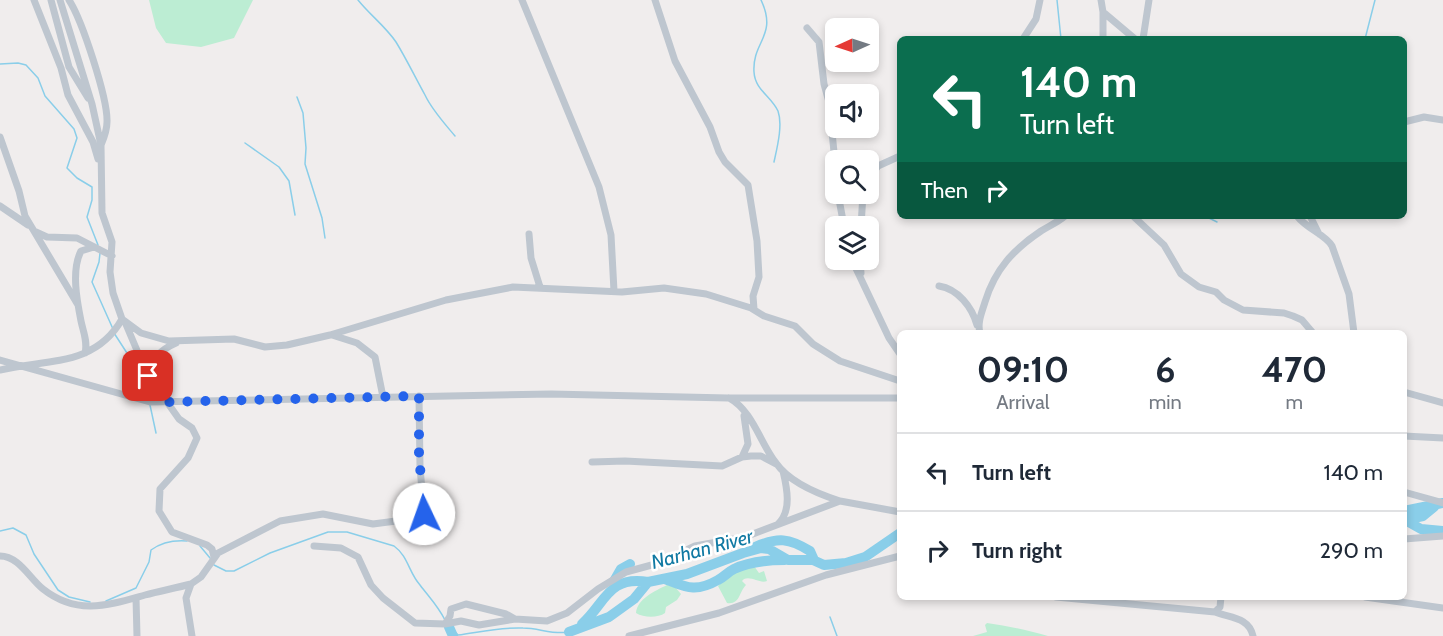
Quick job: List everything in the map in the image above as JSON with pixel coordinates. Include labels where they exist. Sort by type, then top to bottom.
[{"type":"street","points":[[34,0],[61,68],[68,95],[93,142],[101,167]]},
{"type":"street","points":[[51,0],[69,67],[92,104]]},
{"type":"street","points":[[60,0],[92,104],[101,145],[102,213],[111,242],[113,293],[159,398],[167,402],[178,419],[192,428],[198,438],[188,458],[160,489],[159,511],[172,531],[207,545],[212,549],[214,557]]},
{"type":"street","points":[[69,0],[96,72],[107,117],[108,124],[101,145]]},
{"type":"street","points":[[522,0],[599,188],[610,225],[614,291]]},
{"type":"street","points":[[655,0],[675,61],[702,111],[725,162],[748,186],[757,241],[759,277],[753,296],[754,309]]},
{"type":"street","points":[[1025,36],[1036,19],[1040,0]]},
{"type":"street","points":[[1101,0],[1103,36]]},
{"type":"street","points":[[1143,36],[1149,0]]},
{"type":"street","points":[[1103,12],[1131,36]]},
{"type":"street","points":[[807,28],[819,42],[824,84],[830,102],[834,150]]},
{"type":"street","points":[[1407,121],[1424,117],[1443,120]]},
{"type":"street","points":[[0,137],[13,172],[25,216],[78,305]]},
{"type":"street","points":[[879,166],[897,157]]},
{"type":"street","points":[[0,206],[14,214],[35,232],[47,237],[76,238],[112,255]]},
{"type":"street","points":[[979,330],[991,282],[1002,266],[1025,242],[1060,219]]},
{"type":"street","points":[[1136,219],[1164,245],[1181,274],[1199,287],[1216,292],[1224,300],[1243,310],[1284,313],[1293,316],[1302,320],[1310,330]]},
{"type":"street","points":[[1300,219],[1309,230],[1329,241],[1332,246],[1348,294],[1354,330]]},
{"type":"street","points":[[1311,219],[1320,236]]},
{"type":"street","points":[[529,234],[531,258],[540,287]]},
{"type":"street","points":[[85,353],[86,342],[78,305],[77,263],[81,251],[94,247]]},
{"type":"street","points":[[857,270],[889,338],[897,350]]},
{"type":"street","points":[[861,270],[861,278]]},
{"type":"street","points":[[939,286],[952,291],[961,298],[970,309],[979,330]]},
{"type":"street","points":[[124,320],[141,333],[169,341],[234,339],[264,347],[287,345],[330,335],[446,300],[513,287],[614,291],[644,288],[685,290],[754,309],[764,316],[795,326],[813,344],[840,361],[897,380]]},
{"type":"street","points":[[0,370],[20,365],[77,358],[109,337],[124,320]]},
{"type":"street","points":[[330,335],[357,344],[375,357],[383,397]]},
{"type":"street","points":[[148,376],[151,364],[158,354],[181,341]]},
{"type":"street","points":[[0,360],[150,402],[551,394],[728,398],[897,398]]},
{"type":"street","points":[[1407,393],[1443,403]]},
{"type":"street","points":[[0,556],[15,561],[44,590],[77,604],[103,607],[191,584],[201,577],[214,557],[226,547],[242,542],[280,521],[323,514],[373,524],[419,518],[424,514],[419,451],[419,396]]},
{"type":"street","points":[[728,398],[743,410],[776,464],[803,486],[840,501],[897,512]]},
{"type":"street","points":[[742,457],[748,444],[743,410]]},
{"type":"street","points":[[1407,436],[1443,438]]},
{"type":"street","points":[[592,462],[625,461],[722,466],[742,457],[760,456],[776,464]]},
{"type":"street","points":[[776,526],[784,518],[787,510],[783,471]]},
{"type":"street","points":[[1407,493],[1436,503],[1443,503]]},
{"type":"street","points":[[314,546],[341,548],[358,557],[371,585],[383,598],[415,623],[445,624],[461,621],[479,625],[515,620],[541,622],[557,618],[626,572],[665,560],[695,546],[745,537],[840,501]]},
{"type":"street","points":[[1407,539],[1443,536]]},
{"type":"street","points":[[629,636],[719,613],[826,575],[897,556]]},
{"type":"street","points":[[191,584],[186,598],[192,636]]},
{"type":"street","points":[[136,598],[137,636]]},
{"type":"street","points":[[1088,600],[1215,612],[1245,622],[1253,636]]},
{"type":"street","points":[[1215,612],[1220,607],[1221,600]]},
{"type":"street","points":[[1386,600],[1443,608]]},
{"type":"street","points":[[445,624],[451,609],[466,604],[506,614],[515,620]]},
{"type":"green space","points":[[149,0],[253,0],[234,38],[201,47],[166,43],[156,28]]},
{"type":"green space","points":[[746,566],[754,566],[759,573],[764,571],[767,581],[744,579],[742,581],[746,585],[737,600],[727,603],[718,586],[732,572]]},
{"type":"green space","points":[[667,585],[675,587],[681,594],[677,600],[666,607],[665,613],[651,617],[636,613],[643,600]]},
{"type":"green space","points":[[987,623],[1048,636],[973,636],[987,632],[985,625]]},
{"type":"waterway","points":[[358,0],[396,42],[431,106],[455,136]]},
{"type":"waterway","points":[[761,0],[767,22],[754,61],[754,72],[757,84],[778,111],[779,136],[774,162]]},
{"type":"waterway","points":[[1057,0],[1061,36]]},
{"type":"waterway","points":[[1366,36],[1375,0]]},
{"type":"waterway","points":[[0,64],[26,65],[38,78],[45,96],[74,129],[77,138],[67,168],[77,178],[92,187],[92,200],[87,217],[98,245]]},
{"type":"waterway","points":[[297,97],[303,113],[305,164],[322,218],[325,238]]},
{"type":"waterway","points":[[245,143],[279,167],[289,181],[295,215]]},
{"type":"waterway","points":[[1211,219],[1217,222]]},
{"type":"waterway","points":[[100,253],[92,282],[113,329]]},
{"type":"waterway","points":[[114,333],[136,367],[149,400]]},
{"type":"waterway","points":[[150,405],[156,433]]},
{"type":"waterway","name":"Narhan River","points":[[1407,510],[1443,503]]},
{"type":"waterway","points":[[1407,519],[1423,516],[1434,507]]},
{"type":"waterway","name":"Narhan River","points":[[1407,521],[1421,529],[1443,531]]},
{"type":"waterway","name":"Narhan River","points":[[0,531],[13,528],[26,535],[34,554],[58,590],[69,597],[90,602]]},
{"type":"waterway","name":"Narhan River","points":[[214,565],[226,571],[234,571],[270,553],[328,532],[347,532],[394,546],[399,550],[416,580],[445,620]]},
{"type":"waterway","name":"Narhan River","points":[[569,632],[609,617],[634,599],[648,582],[687,574],[743,553],[761,548],[769,549],[788,560],[813,560],[824,565],[846,563],[865,557],[897,535]]},
{"type":"waterway","points":[[755,547],[777,540],[789,541],[810,551],[814,560]]},
{"type":"waterway","name":"Narhan River","points":[[106,601],[136,588],[149,562],[151,550],[168,542],[187,541]]},
{"type":"waterway","name":"Narhan River","points":[[200,546],[210,558]]},
{"type":"waterway","points":[[665,579],[697,588],[710,584],[734,569],[746,565],[785,560]]},
{"type":"waterway","points":[[613,583],[621,569],[630,564]]},
{"type":"waterway","points":[[582,624],[616,587],[635,581],[648,582]]},
{"type":"waterway","points":[[830,617],[837,636]]},
{"type":"waterway","name":"Narhan River","points":[[449,627],[453,636]]},
{"type":"waterway","name":"Narhan River","points":[[450,627],[458,635],[515,628],[557,633],[569,632]]},
{"type":"route","points":[[148,376],[155,393],[167,402],[419,396],[419,455],[424,514]]}]
